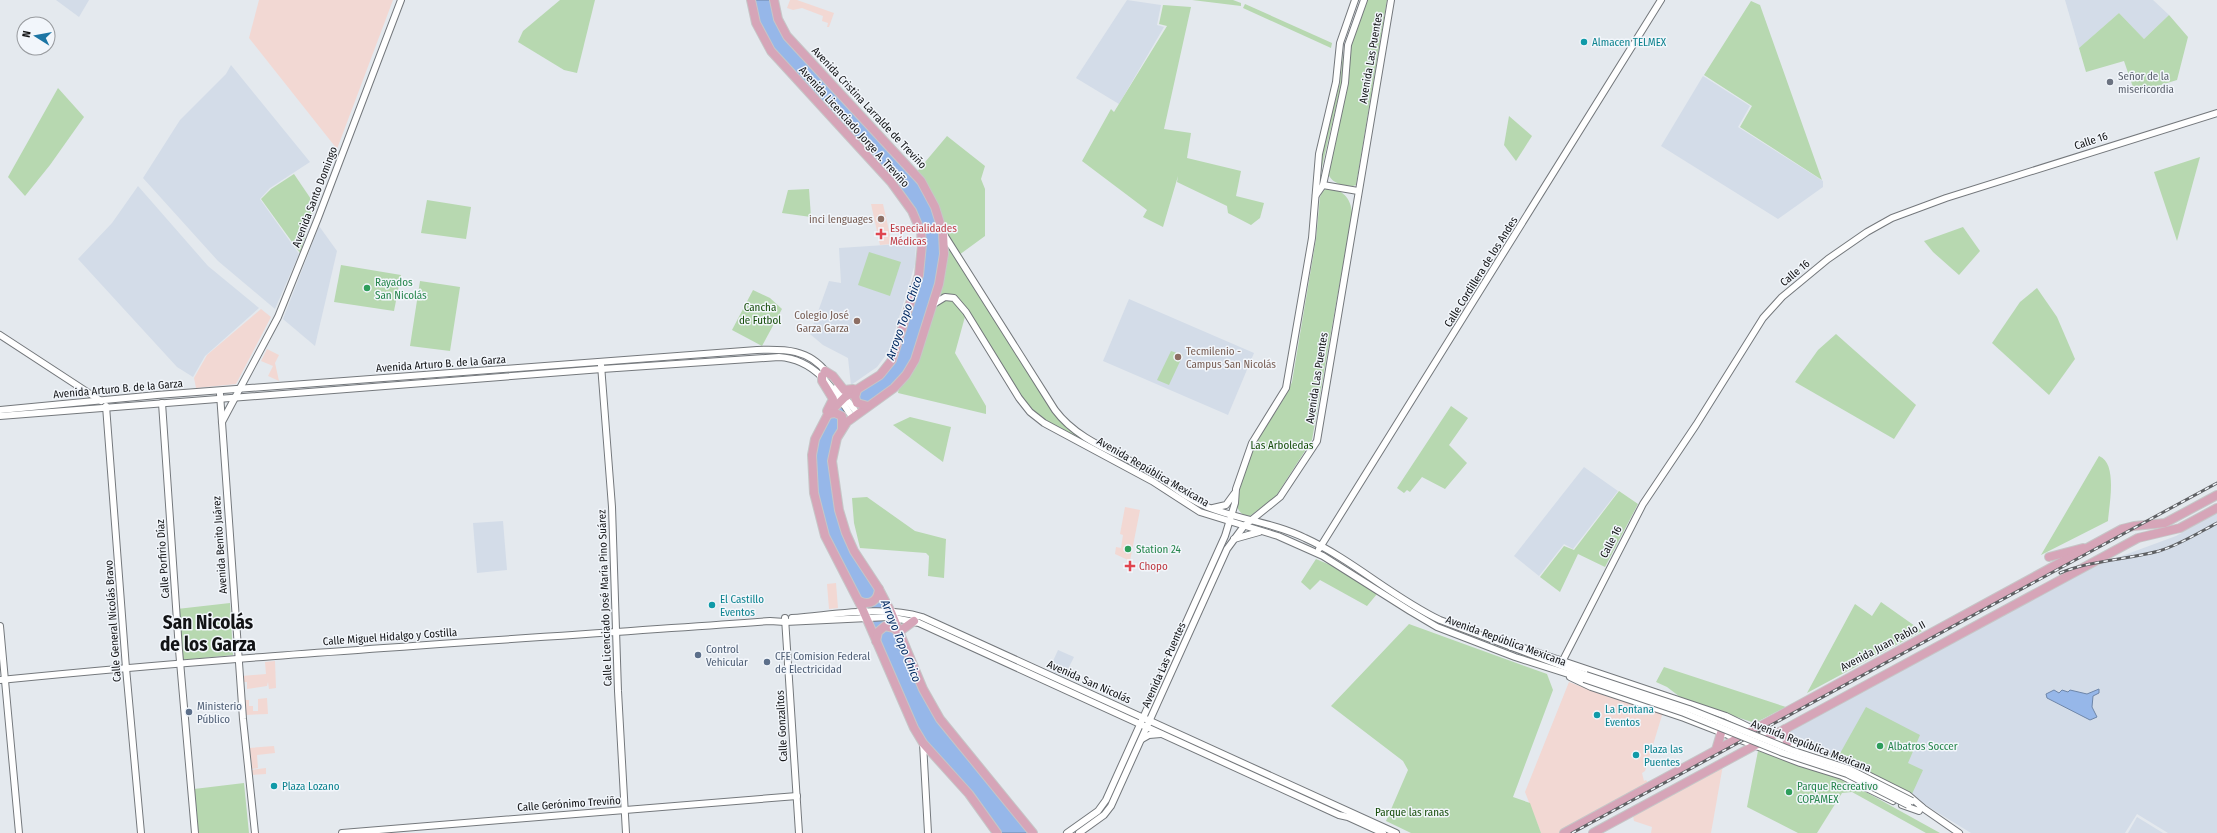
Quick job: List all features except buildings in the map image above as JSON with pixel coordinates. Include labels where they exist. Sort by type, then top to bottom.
[{"type":"main road","name":"Avenida Licenciado Jorge A. Treviño","points":[[751,0],[756,23],[771,51],[891,182],[912,210],[919,225],[922,244],[920,275],[888,366]]},
{"type":"main road","name":"Avenida Cristina Larralde de Treviño","points":[[775,0],[776,11],[782,27],[798,48],[898,154],[921,181],[935,207],[943,233],[943,264],[915,360],[894,388],[854,415],[842,428],[834,445],[832,470],[842,522],[854,551],[879,591],[923,689],[940,719],[1033,833]]},
{"type":"main road","points":[[888,366],[847,391],[842,390],[833,376],[826,377],[822,381],[831,395],[832,401],[814,432],[811,444],[814,493],[824,536],[868,615],[897,694],[914,728],[923,743],[969,794],[997,833]]},
{"type":"main road","points":[[812,455],[815,438],[828,414],[843,399],[876,378],[888,366]]},
{"type":"main road","points":[[856,390],[855,397],[857,403],[868,406]]},
{"type":"main road","points":[[828,414],[836,413],[842,416],[842,428]]},
{"type":"main road","name":"Avenida Juan Pablo II","points":[[1564,833],[2128,527],[2157,524],[2172,520],[2217,495]]},
{"type":"main road","points":[[1593,833],[2138,538],[2180,528],[2217,508]]},
{"type":"main road","points":[[2049,557],[2090,547]]},
{"type":"main road","points":[[861,602],[873,602],[879,591]]},
{"type":"main road","points":[[876,639],[880,629],[885,626],[898,632],[914,621]]},
{"type":"main road","points":[[1785,729],[1789,744]]},
{"type":"main road","points":[[1716,750],[1722,733]]},
{"type":"street","name":"Avenida Santo Domingo","points":[[236,397],[278,317],[321,212],[401,0]]},
{"type":"street","name":"Avenida Las Puentes","points":[[1067,833],[1103,805],[1225,536],[1232,515],[1236,489],[1252,443],[1286,388],[1311,242],[1319,154],[1336,82],[1340,43],[1355,0]]},
{"type":"street","name":"Avenida Las Puentes","points":[[1316,196],[1323,185],[1345,83],[1348,45],[1364,0]]},
{"type":"street","name":"Avenida Las Puentes","points":[[1079,833],[1104,815],[1111,806],[1192,626],[1233,540],[1250,520],[1267,509],[1280,496],[1317,441],[1391,0]]},
{"type":"street","name":"Calle Cordillera de los Andes","points":[[1316,553],[1661,0]]},
{"type":"street","name":"Calle 16","points":[[1562,662],[1643,504],[1696,425],[1766,314],[1804,278],[1867,232],[1919,207],[2217,113]]},
{"type":"street","points":[[1323,185],[1358,191]]},
{"type":"street","name":"Avenida República Mexicana","points":[[943,233],[1047,398],[1064,421],[1090,441],[1148,470],[1195,502],[1211,509],[1294,533],[1321,546],[1420,611],[1457,628],[1585,677],[1689,709],[1790,750],[1849,769],[1910,803],[1959,833]]},
{"type":"street","name":"Avenida República Mexicana","points":[[932,304],[944,297],[956,299],[966,312],[1019,398],[1036,418],[1152,481],[1190,507],[1213,517],[1263,531],[1316,553],[1438,627],[1514,657],[1569,675],[1585,677]]},
{"type":"street","points":[[0,335],[106,406]]},
{"type":"street","name":"Avenida Arturo B. de la Garza","points":[[0,416],[601,366],[757,350],[796,351],[813,359],[854,415]]},
{"type":"street","points":[[757,350],[758,358]]},
{"type":"street","name":"Avenida Arturo B. de la Garza","points":[[0,410],[220,390],[601,366],[758,358],[793,359],[810,366],[826,377]]},
{"type":"street","name":"Calle Licenciado José María Pino Suárez","points":[[601,366],[612,507],[616,630],[626,833]]},
{"type":"street","name":"Avenida Benito Juárez","points":[[220,390],[239,659],[255,833]]},
{"type":"street","points":[[222,422],[236,397]]},
{"type":"street","name":"Calle Porfirio Díaz","points":[[162,403],[180,665],[195,833]]},
{"type":"street","name":"Calle General Nicolás Bravo","points":[[106,406],[140,833]]},
{"type":"street","points":[[1211,509],[1226,505],[1232,499],[1236,489]]},
{"type":"street","points":[[1213,517],[1224,526],[1225,536]]},
{"type":"street","points":[[1233,540],[1247,534],[1263,531]]},
{"type":"street","points":[[1192,626],[1192,619],[1204,593],[1201,591]]},
{"type":"street","name":"Avenida San Nicolás","points":[[784,620],[907,613],[922,617],[1143,717],[1149,724]]},
{"type":"street","name":"Avenida San Nicolás","points":[[890,615],[914,621],[1140,724],[1149,724],[1350,815],[1396,833]]},
{"type":"street","name":"Calle Miguel Hidalgo y Costilla","points":[[3,679],[616,630],[784,620]]},
{"type":"street","name":"Calle Gonzalitos","points":[[784,620],[799,833]]},
{"type":"street","points":[[0,626],[3,679],[19,833]]},
{"type":"street","name":"Avenida República Mexicana","points":[[1508,647],[1524,648],[1726,716],[1769,737],[1829,756],[1857,768],[1908,794],[1920,809]]},
{"type":"street","name":"Avenida República Mexicana","points":[[1569,675],[1578,682],[1680,716],[1786,758],[1846,778],[1905,806],[1920,809]]},
{"type":"street","points":[[1132,712],[1142,710],[1149,704]]},
{"type":"street","points":[[1142,739],[1149,735],[1165,731],[1157,716],[1158,704]]},
{"type":"street","points":[[1722,733],[1728,724],[1726,716]]},
{"type":"street","points":[[1129,719],[1134,726],[1136,734]]},
{"type":"street","points":[[923,743],[928,833]]},
{"type":"street","points":[[1786,758],[1786,752],[1789,744]]},
{"type":"street","name":"Calle Gerónimo Treviño","points":[[342,833],[797,796]]},
{"type":"street","name":"Avenida San Nicolás","points":[[1350,815],[1383,833]]},
{"type":"shaded area","points":[[56,0],[89,0],[79,17]]},
{"type":"shaded area","points":[[259,0],[393,0],[337,149],[249,38]]},
{"type":"shaded area","points":[[790,0],[797,0],[834,13],[829,27],[827,27],[828,23],[822,21],[823,16],[802,8],[793,10],[787,8]]},
{"type":"shaded area","points":[[1127,0],[1161,5],[1157,25],[1164,27],[1119,104],[1076,78]]},
{"type":"shaded area","points":[[2065,0],[2153,0],[2169,15],[2144,39],[2119,13],[2079,48]]},
{"type":"shaded area","points":[[231,65],[310,162],[270,188],[260,199],[299,254],[275,309],[218,261],[143,178],[180,120],[226,74]]},
{"type":"shaded area","points":[[1703,76],[1750,106],[1738,127],[1823,181],[1823,187],[1778,219],[1661,146]]},
{"type":"shaded area","points":[[138,186],[208,266],[259,308],[205,356],[193,377],[177,367],[78,259],[112,223]]},
{"type":"shaded area","points":[[871,204],[883,204],[892,244],[880,245]]},
{"type":"shaded area","points":[[319,226],[337,251],[315,346],[283,319]]},
{"type":"shaded area","name":"Colegio José Garza Garza","points":[[916,243],[915,264],[889,351],[877,367],[851,385],[848,358],[823,345],[810,334],[829,281],[841,283],[839,248]]},
{"type":"shaded area","name":"Tecmilenio - Campus San Nicolás","points":[[1129,299],[1254,353],[1228,415],[1103,361]]},
{"type":"shaded area","points":[[261,309],[271,317],[236,384],[196,388],[194,378],[207,355]]},
{"type":"shaded area","points":[[267,349],[279,355],[275,363],[279,381],[268,376],[273,366],[261,361]]},
{"type":"shaded area","points":[[1584,467],[1618,491],[1573,549],[1564,544],[1539,576],[1514,556]]},
{"type":"shaded area","points":[[1125,507],[1140,510],[1130,561],[1115,554],[1116,547],[1121,548],[1123,535],[1120,534]]},
{"type":"shaded area","points":[[2217,513],[2217,833],[2168,833],[2137,814],[2125,833],[1971,833],[1906,793],[1828,754],[1791,740],[1787,736],[1788,731],[2092,567],[2176,536]]},
{"type":"shaded area","points":[[503,521],[507,570],[477,573],[473,523]]},
{"type":"shaded area","points":[[836,583],[838,608],[829,609],[827,584]]},
{"type":"shaded area","points":[[1058,650],[1074,657],[1064,677],[1049,670]]},
{"type":"shaded area","points":[[275,661],[276,688],[269,689],[268,682],[267,686],[247,689],[247,682],[242,682],[242,676],[266,674],[265,662]]},
{"type":"shaded area","name":"Plaza las Puentes","points":[[1569,682],[1612,698],[1613,696],[1663,712],[1645,771],[1642,773],[1644,781],[1646,780],[1649,784],[1559,833],[1541,833],[1525,792]]},
{"type":"shaded area","points":[[267,698],[268,714],[245,715],[243,700],[249,700],[249,706],[253,706],[253,711],[258,711],[258,699]]},
{"type":"shaded area","points":[[274,746],[275,753],[257,755],[258,768],[252,769],[249,748]]},
{"type":"shaded area","points":[[1723,765],[1711,833],[1651,833],[1652,827],[1634,821],[1633,816]]},
{"type":"shaded area","points":[[266,768],[266,774],[251,775],[251,770]]},
{"type":"shaded area","points":[[2137,817],[2163,833],[2128,833]]},
{"type":"green space","points":[[560,0],[595,0],[577,73],[564,70],[518,42],[523,31]]},
{"type":"green space","points":[[1192,0],[1233,0],[1241,3],[1241,6]]},
{"type":"green space","points":[[1366,0],[1387,0],[1356,185],[1342,185],[1330,178],[1328,174],[1348,78],[1350,44]]},
{"type":"green space","points":[[1751,1],[1760,5],[1822,180],[1740,127],[1752,106],[1704,75]]},
{"type":"green space","points":[[1245,4],[1332,43],[1331,48],[1243,8]]},
{"type":"green space","points":[[1163,5],[1191,7],[1164,129],[1191,133],[1187,158],[1241,171],[1236,196],[1264,203],[1260,218],[1251,225],[1228,213],[1227,206],[1177,182],[1178,176],[1163,227],[1143,217],[1147,210],[1082,161],[1111,109],[1114,112],[1167,26],[1159,24]]},
{"type":"green space","points":[[2119,13],[2144,39],[2169,15],[2188,37],[2177,80],[2135,93],[2124,61],[2086,72],[2079,48]]},
{"type":"green space","points":[[1343,54],[1345,69],[1318,184],[1322,154],[1340,82]]},
{"type":"green space","points":[[58,88],[84,117],[50,165],[25,196],[8,177]]},
{"type":"green space","points":[[1509,116],[1532,136],[1516,161],[1504,145]]},
{"type":"green space","points":[[947,136],[985,166],[981,179],[985,189],[985,236],[959,255],[1055,410],[1071,431],[1082,438],[1080,441],[1044,423],[1025,406],[966,313],[955,353],[986,406],[986,414],[898,393],[900,383],[939,284],[915,174]]},
{"type":"green space","points":[[2200,157],[2177,241],[2154,172]]},
{"type":"green space","points":[[294,174],[315,205],[300,253],[261,199],[271,189]]},
{"type":"green space","points":[[809,189],[811,217],[782,213],[788,190]]},
{"type":"green space","name":"Las Arboledas","points":[[1326,189],[1341,192],[1350,202],[1352,213],[1312,440],[1276,496],[1250,516],[1247,516],[1239,511],[1237,507],[1241,482],[1256,442],[1280,405],[1292,382],[1316,239],[1320,197],[1322,192]]},
{"type":"green space","points":[[427,200],[471,207],[466,239],[421,233]]},
{"type":"green space","points":[[1963,227],[1980,251],[1959,275],[1933,252],[1924,241]]},
{"type":"green space","points":[[869,252],[901,262],[890,296],[858,285]]},
{"type":"green space","name":"Rayados San Nicolás","points":[[341,265],[401,275],[394,311],[334,302]]},
{"type":"green space","points":[[420,281],[460,287],[450,351],[410,346]]},
{"type":"green space","points":[[2037,288],[2057,317],[2075,359],[2049,395],[1992,343],[2020,302]]},
{"type":"green space","name":"Cancha de Futbol","points":[[753,290],[770,298],[782,309],[762,346],[732,330]]},
{"type":"green space","points":[[1836,334],[1916,405],[1894,439],[1795,382],[1818,350]]},
{"type":"green space","points":[[1171,351],[1183,355],[1169,385],[1157,380]]},
{"type":"green space","points":[[1451,406],[1468,418],[1449,445],[1467,463],[1445,489],[1422,477],[1410,492],[1407,490],[1404,493],[1397,488]]},
{"type":"green space","points":[[910,417],[951,427],[943,462],[893,425]]},
{"type":"green space","points":[[2099,456],[2105,460],[2109,467],[2111,495],[2108,521],[2041,555]]},
{"type":"green space","points":[[1619,491],[1638,504],[1605,567],[1578,554],[1560,592],[1540,577],[1564,546],[1574,550]]},
{"type":"green space","points":[[867,497],[915,531],[946,539],[944,578],[928,576],[929,556],[926,553],[860,548],[854,523],[852,498]]},
{"type":"green space","points":[[1316,559],[1335,567],[1377,594],[1367,606],[1320,580],[1310,590],[1301,582]]},
{"type":"green space","points":[[1881,602],[1922,631],[1807,693],[1855,604],[1872,616]]},
{"type":"green space","points":[[230,603],[233,655],[182,660],[177,609]]},
{"type":"green space","name":"Parque las ranas","points":[[1409,624],[1547,674],[1553,690],[1513,797],[1530,803],[1541,833],[1411,833],[1386,821],[1408,770],[1403,761],[1331,706]]},
{"type":"green space","points":[[1664,667],[1786,707],[1755,723],[1684,700],[1667,687],[1656,682]]},
{"type":"green space","name":"Albatros Soccer","points":[[1866,707],[1920,735],[1908,763],[1923,770],[1912,794],[1838,757]]},
{"type":"green space","name":"Parque Recreativo COPAMEX","points":[[1758,751],[1837,776],[1940,833],[1926,833],[1852,792],[1842,793],[1817,833],[1798,833],[1747,807]]},
{"type":"green space","points":[[244,783],[249,833],[198,833],[194,789]]},
{"type":"water","name":"Arroyo Topo Chico","points":[[751,0],[774,0],[782,27],[921,181],[939,220],[943,264],[906,375],[852,417],[834,445],[842,522],[879,589],[929,699],[1033,833],[998,833],[923,743],[825,536],[812,455],[828,414],[886,369],[919,275],[922,244],[912,210],[768,46]]},
{"type":"water","points":[[2099,689],[2099,693],[2093,696],[2092,707],[2097,717],[2090,720],[2047,698],[2046,694],[2054,690],[2059,693],[2062,690],[2068,692],[2070,690],[2087,694]]},
{"type":"railway","points":[[1572,833],[2217,483]]},
{"type":"railway","points":[[2060,573],[2084,565],[2159,551],[2181,542],[2217,523]]},
{"type":"place","name":"Almacen TELMEX","points":[[1584,42]]},
{"type":"place","name":"Señor de la misericordia","points":[[2110,82]]},
{"type":"place","name":"inci lenguages","points":[[881,219]]},
{"type":"place","name":"Especialidades Médicas","points":[[881,234]]},
{"type":"place","name":"Rayados San Nicolás","points":[[367,288]]},
{"type":"place","name":"Colegio José Garza Garza","points":[[857,321]]},
{"type":"place","name":"Tecmilenio - Campus San Nicolás","points":[[1178,357]]},
{"type":"place","name":"Station 24","points":[[1128,549]]},
{"type":"place","name":"Chopo","points":[[1130,566]]},
{"type":"place","name":"El Castillo Eventos","points":[[712,605]]},
{"type":"place","name":"Control Vehicular","points":[[698,655]]},
{"type":"place","name":"CFE Comision Federal de Electricidad","points":[[767,662]]},
{"type":"place","name":"Ministerio Público","points":[[189,712]]},
{"type":"place","name":"La Fontana Eventos","points":[[1597,715]]},
{"type":"place","name":"Albatros Soccer","points":[[1880,746]]},
{"type":"place","name":"Plaza las Puentes","points":[[1636,755]]},
{"type":"place","name":"Plaza Lozano","points":[[274,786]]},
{"type":"place","name":"Parque Recreativo COPAMEX","points":[[1789,792]]},
{"type":"district","name":"San Nicolás de los Garza","points":[[208,633]]}]
